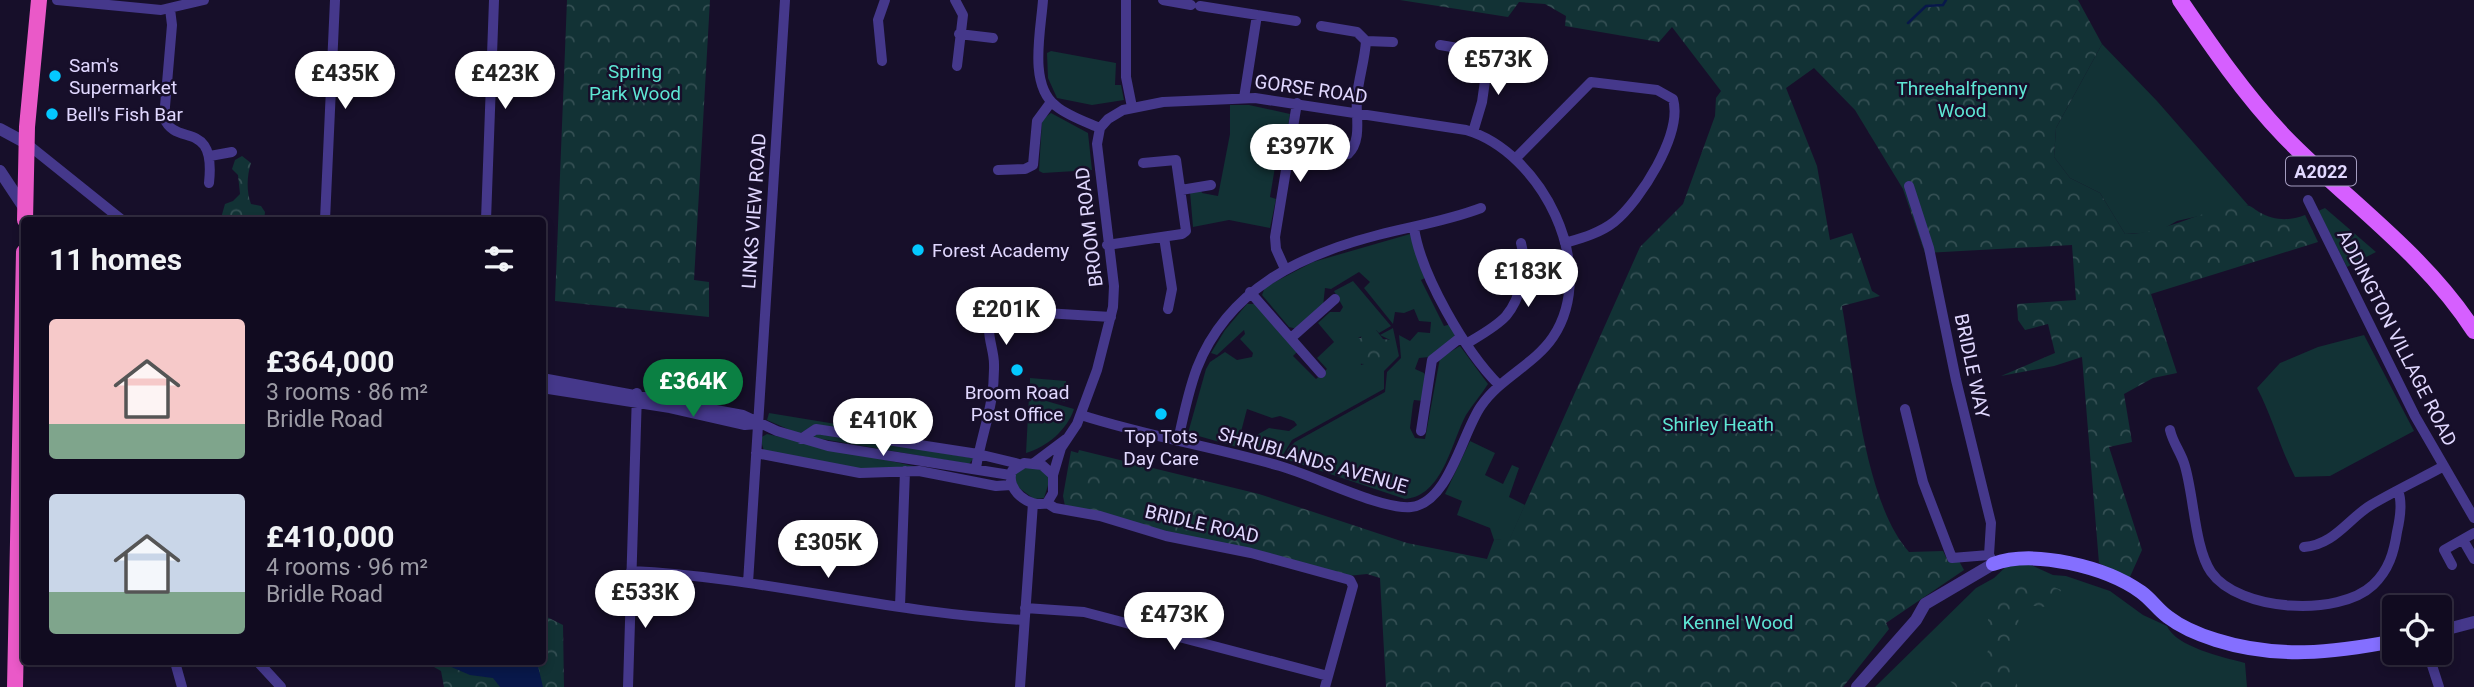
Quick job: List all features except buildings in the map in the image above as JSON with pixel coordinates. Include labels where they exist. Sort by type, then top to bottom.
[{"type":"highway","points":[[25,215],[26,143],[39,0]]},
{"type":"highway","points":[[15,687],[21,397]]},
{"type":"main road","name":"A2022","points":[[2180,0],[2228,70],[2284,135],[2410,254],[2474,331]]},
{"type":"main road","points":[[1991,559],[2015,558],[2085,567],[2139,591],[2167,617],[2183,626],[2215,640],[2262,652],[2315,653],[2382,643]]},
{"type":"street","points":[[57,0],[170,9],[204,0]]},
{"type":"street","points":[[325,217],[335,0]]},
{"type":"street","points":[[486,217],[494,0]]},
{"type":"street","name":"LINKS VIEW ROAD","points":[[748,583],[785,0]]},
{"type":"street","points":[[882,61],[878,20],[885,0]]},
{"type":"street","points":[[955,0],[963,11],[957,66]]},
{"type":"street","points":[[1043,0],[1040,75],[1044,92],[1051,102],[1100,128]]},
{"type":"street","points":[[1126,0],[1126,77],[1132,107]]},
{"type":"street","points":[[1163,0],[1296,22]]},
{"type":"street","points":[[170,9],[172,25],[164,113],[167,124],[200,139],[210,156],[209,183]]},
{"type":"street","points":[[1244,98],[1258,15]]},
{"type":"street","points":[[1321,26],[1357,32],[1366,41],[1393,42]]},
{"type":"street","points":[[959,34],[993,38]]},
{"type":"street","points":[[1327,152],[1351,153],[1366,41]]},
{"type":"street","points":[[1440,45],[1516,58]]},
{"type":"street","points":[[1473,132],[1482,102],[1489,53]]},
{"type":"street","points":[[1517,158],[1591,82],[1657,90],[1673,99],[1674,117],[1664,150],[1632,204],[1608,226],[1565,243]]},
{"type":"street","name":"GORSE ROAD","points":[[1100,128],[1112,116],[1132,107],[1176,100],[1244,98],[1297,103],[1473,132],[1517,158]]},
{"type":"street","points":[[998,170],[1025,169],[1032,165],[1037,121],[1051,102]]},
{"type":"street","points":[[1285,269],[1276,249],[1275,237],[1297,103]]},
{"type":"street","name":"BROOM ROAD","points":[[1053,475],[1066,439],[1081,415],[1111,317],[1114,292],[1097,144],[1100,128]]},
{"type":"street","points":[[0,129],[26,143],[118,217]]},
{"type":"street","points":[[210,156],[232,152]]},
{"type":"street","points":[[1107,245],[1182,234],[1186,231],[1177,162],[1174,158],[1143,163]]},
{"type":"street","name":"SHRUBLANDS AVENUE","points":[[1081,415],[1282,466],[1391,504],[1411,507],[1427,500],[1441,486],[1477,412],[1499,385],[1543,348],[1558,328],[1569,284],[1565,243],[1544,198],[1517,158]]},
{"type":"street","points":[[0,170],[25,215]]},
{"type":"street","points":[[1181,190],[1211,185]]},
{"type":"street","name":"BRIDLE WAY","points":[[1909,186],[1929,248],[1956,380],[1991,523],[1991,559]]},
{"type":"street","name":"ADDINGTON VILLAGE ROAD","points":[[2313,205],[2379,345],[2474,518]]},
{"type":"street","points":[[1178,441],[1191,386],[1202,356],[1226,317],[1250,292],[1285,269],[1341,246],[1449,220],[1481,208]]},
{"type":"street","points":[[1413,228],[1420,256],[1464,340],[1499,385]]},
{"type":"street","points":[[1164,237],[1172,289],[1168,309]]},
{"type":"street","points":[[1421,431],[1432,360],[1501,320],[1511,309],[1525,265],[1521,243]]},
{"type":"street","points":[[1250,292],[1321,373]]},
{"type":"street","points":[[1292,338],[1335,299]]},
{"type":"street","points":[[976,468],[991,413],[994,363],[989,338],[995,310],[1111,317]]},
{"type":"street","points":[[546,379],[586,390],[743,415],[758,424],[801,439],[976,468],[1010,480],[1015,492],[1032,503],[1020,687]]},
{"type":"street","points":[[546,388],[586,390]]},
{"type":"street","points":[[628,687],[636,398]]},
{"type":"street","points":[[1905,409],[1923,482],[1952,558],[1991,559]]},
{"type":"street","points":[[801,439],[816,429],[978,454],[1019,464],[1034,463],[1047,468],[1053,475],[1053,493],[1047,503]]},
{"type":"street","points":[[2170,429],[2175,447],[2184,463],[2199,533],[2211,572],[2224,583],[2264,601],[2315,607],[2351,598],[2372,586],[2387,568],[2395,548],[2401,505],[2398,491]]},
{"type":"street","name":"BROOM ROAD","points":[[1034,463],[1066,439]]},
{"type":"street","points":[[756,453],[860,473],[939,473],[996,486],[1010,480],[1019,464]]},
{"type":"street","points":[[2304,547],[2315,546],[2334,536],[2369,506],[2444,466]]},
{"type":"street","points":[[900,606],[905,471]]},
{"type":"street","name":"BRIDLE ROAD","points":[[1032,503],[1047,503],[1055,508],[1100,516],[1166,536],[1251,554],[1350,580],[1353,586],[1328,676]]},
{"type":"street","points":[[2452,565],[2444,550],[2474,533]]},
{"type":"street","points":[[2463,540],[2474,559]]},
{"type":"street","points":[[1967,557],[1980,572]]},
{"type":"street","points":[[1857,687],[1916,620],[1932,612],[1939,598],[1980,572],[1991,559]]},
{"type":"street","points":[[631,571],[676,573],[964,617],[1024,620]]},
{"type":"street","points":[[1025,608],[1084,612],[1328,676],[1325,687]]},
{"type":"street","points":[[2452,628],[2474,622]]},
{"type":"street","points":[[176,665],[182,687]]},
{"type":"street","points":[[261,665],[281,687]]},
{"type":"street","points":[[2432,665],[2439,687]]},
{"type":"green space","name":"Spring Park Wood","points":[[567,0],[710,0],[694,280],[709,282],[709,317],[555,301]]},
{"type":"green space","points":[[1400,0],[2078,0],[2102,44],[2056,128],[2054,157],[2070,178],[2100,193],[2125,234],[2155,230],[2214,211],[2245,205],[2276,218],[2288,219],[2305,215],[2318,242],[2151,294],[2177,373],[2153,378],[2124,394],[2132,442],[2109,447],[2142,550],[2129,579],[2099,563],[2082,357],[2054,366],[2001,376],[2055,353],[2048,324],[2025,330],[2018,320],[2017,304],[2076,300],[2072,245],[1925,253],[1903,189],[1855,110],[1814,68],[1786,88],[1817,166],[1830,240],[1852,233],[1872,291],[1880,296],[1842,306],[1871,470],[1881,502],[1894,530],[1909,552],[1943,551],[1948,561],[1959,561],[1964,570],[1886,623],[1889,629],[1843,687],[1386,687],[1380,578],[1367,574],[1347,576],[1065,506],[1063,496],[1071,451],[1078,453],[1079,450],[1259,494],[1407,543],[1487,559],[1494,540],[1510,538],[1640,247],[1683,204],[1715,116],[1716,98],[1721,91],[1672,27],[1659,42],[1565,26],[1566,16],[1545,4],[1519,2],[1508,17]]},
{"type":"green space","points":[[2102,44],[2157,101],[2248,205],[2177,221],[2158,232],[2125,234],[2100,193],[2070,178],[2054,157],[2056,128]]},
{"type":"green space","points":[[1051,51],[1116,63],[1115,85],[1121,85],[1124,100],[1092,105],[1057,98],[1048,78],[1047,53]]},
{"type":"green space","points":[[1230,105],[1249,105],[1290,114],[1282,161],[1276,161],[1270,197],[1276,199],[1270,228],[1229,220],[1193,227],[1190,192],[1201,190],[1202,193],[1218,196],[1230,134]]},
{"type":"green space","points":[[1051,113],[1088,133],[1092,170],[1039,171],[1042,120]]},
{"type":"green space","points":[[242,156],[251,163],[248,194],[251,204],[261,206],[264,217],[221,217],[225,204],[240,194],[238,175],[232,169],[235,160]]},
{"type":"green space","points":[[2325,208],[2376,252],[2347,267],[2318,211]]},
{"type":"green space","points":[[1410,234],[1427,277],[1421,280],[1444,326],[1451,324],[1455,337],[1429,357],[1419,358],[1415,369],[1424,373],[1426,378],[1423,401],[1414,400],[1413,404],[1410,428],[1415,438],[1425,439],[1440,358],[1460,346],[1488,384],[1466,415],[1437,478],[1418,496],[1405,499],[1285,459],[1288,449],[1295,442],[1385,392],[1387,372],[1401,358],[1399,335],[1410,341],[1418,332],[1430,333],[1431,322],[1419,321],[1414,309],[1404,313],[1395,312],[1393,324],[1364,288],[1370,282],[1359,272],[1331,289],[1325,288],[1323,306],[1297,329],[1289,327],[1262,295],[1265,287],[1313,262]]},
{"type":"green space","points":[[1353,281],[1391,326],[1379,333],[1376,330],[1358,338],[1361,365],[1378,359],[1390,340],[1380,335],[1393,328],[1399,356],[1384,371],[1384,389],[1292,440],[1281,458],[1249,450],[1255,436],[1269,428],[1289,431],[1297,425],[1294,421],[1280,416],[1272,418],[1247,409],[1237,447],[1188,433],[1210,362],[1225,352],[1237,360],[1252,357],[1253,353],[1240,339],[1245,334],[1244,330],[1217,355],[1211,353],[1225,330],[1247,304],[1255,304],[1297,352],[1293,356],[1316,379],[1327,369],[1317,358],[1334,342],[1318,323],[1330,312],[1340,312],[1343,307],[1334,291]]},
{"type":"green space","points":[[1363,328],[1376,330],[1383,339],[1391,340],[1375,365],[1353,363],[1357,338],[1361,338]]},
{"type":"green space","points":[[2364,335],[2414,431],[2330,476],[2295,477],[2257,388],[2280,363],[2318,347]]},
{"type":"green space","points":[[1030,378],[1066,381],[1065,402],[1030,392]]},
{"type":"green space","points":[[1029,396],[1074,409],[1055,437],[1026,453]]},
{"type":"green space","points":[[769,413],[842,425],[839,429],[814,425],[799,434],[767,420]]},
{"type":"green space","points":[[814,432],[973,459],[969,464],[810,437]]},
{"type":"green space","points":[[767,434],[918,467],[870,472],[764,451],[760,438]]},
{"type":"green space","points":[[1470,441],[1495,453],[1485,475],[1503,484],[1512,465],[1519,468],[1509,497],[1525,505],[1510,539],[1494,540],[1490,528],[1457,515],[1462,501],[1445,494]]},
{"type":"green space","points":[[1022,468],[1038,469],[1048,475],[1050,479],[1044,498],[1034,499],[1015,485],[1014,474]]},
{"type":"green space","points":[[2015,558],[2053,575],[2066,576],[2110,591],[2143,615],[2167,626],[2180,640],[2213,654],[2245,663],[2247,687],[1875,687],[1976,588],[1994,578]]},
{"type":"green space","points":[[2007,583],[2047,584],[2061,590],[2049,606],[2021,606],[2017,612],[2019,624],[2010,630],[2014,647],[2008,663],[2018,687],[1956,687],[1948,679],[1956,678],[1963,682],[1979,668],[1987,654],[1989,602],[1994,592]]},
{"type":"green space","points":[[546,616],[563,625],[564,687],[444,687],[441,671],[434,667],[546,665]]},
{"type":"shaded area","points":[[447,665],[538,665],[543,687],[500,687],[493,678],[470,675]]},
{"type":"waterway","points":[[1908,23],[1926,6],[1943,5],[1946,0]]},
{"type":"place","name":"Sam's Supermarket","points":[[55,76]]},
{"type":"place","name":"Bell's Fish Bar","points":[[52,114]]},
{"type":"place","name":"Forest Academy","points":[[918,250]]},
{"type":"place","name":"Broom Road Post Office","points":[[1017,370]]},
{"type":"place","name":"Top Tots Day Care","points":[[1161,414]]},
{"type":"park label","name":"Threehalfpenny Wood","points":[[1962,99]]},
{"type":"park label","name":"Shirley Heath","points":[[1718,424]]},
{"type":"park label","name":"Kennel Wood","points":[[1738,622]]}]
